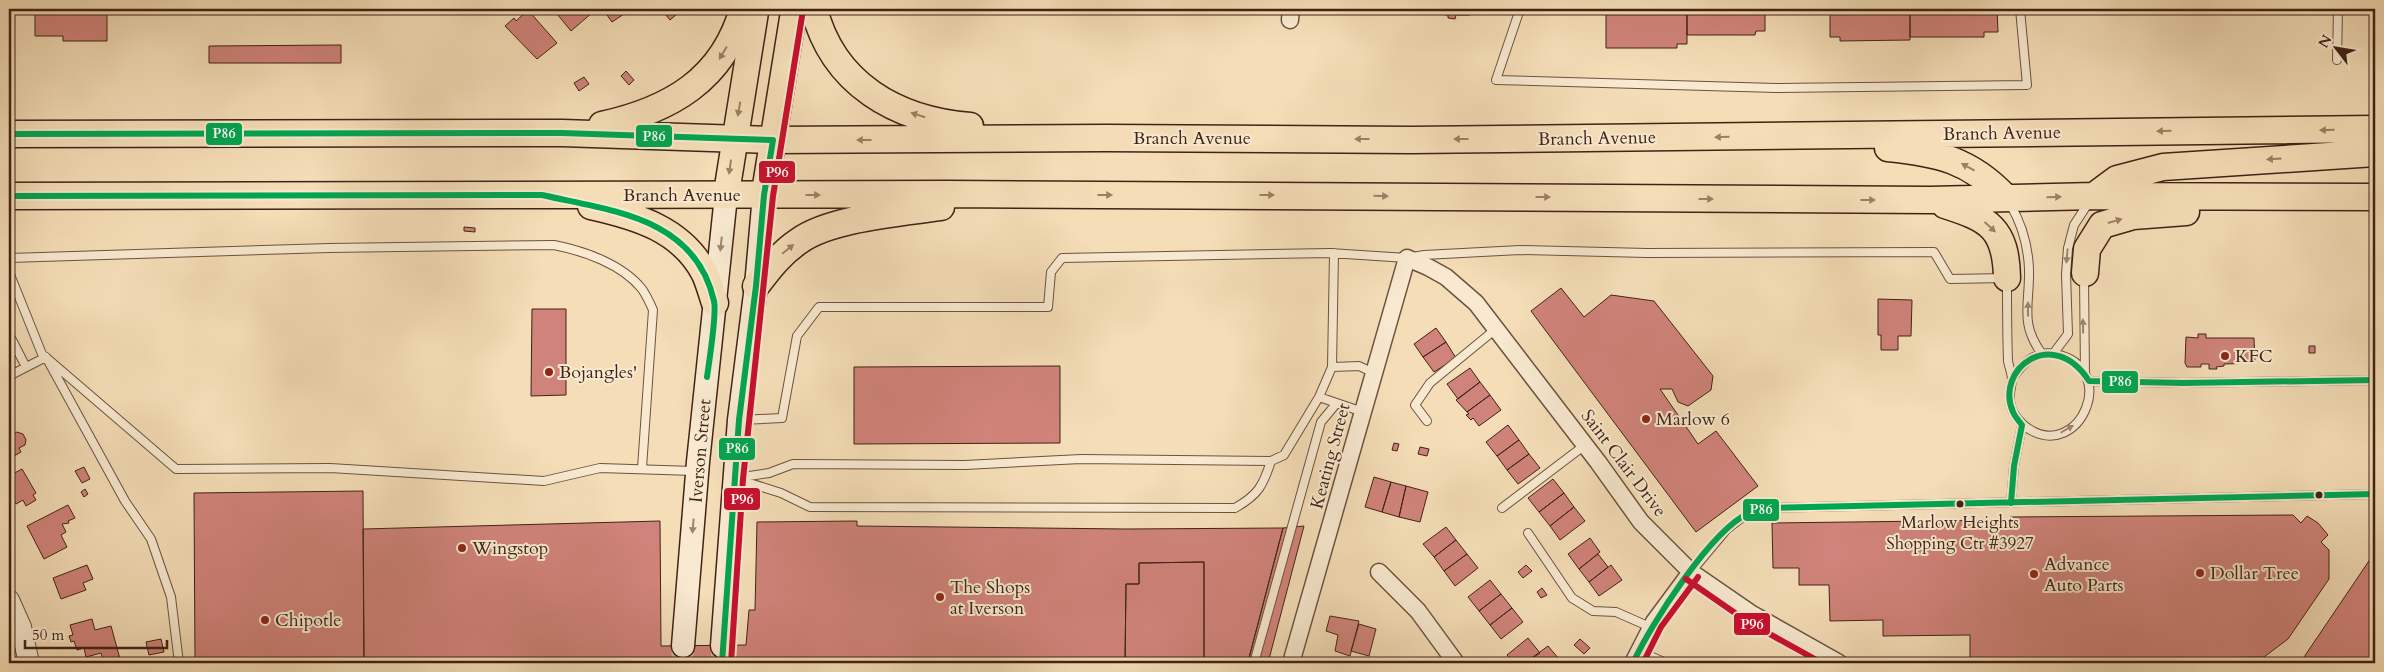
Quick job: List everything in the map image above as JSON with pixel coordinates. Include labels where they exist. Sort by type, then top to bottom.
[{"type":"highway","points":[[562,133],[634,118],[668,104],[687,93],[716,64],[743,9]]},
{"type":"highway","points":[[814,9],[820,30],[843,70],[863,88],[889,105],[944,124],[1105,138]]},
{"type":"highway","name":"Branch Avenue","points":[[9,134],[562,133],[773,140],[1105,138],[1468,140],[2375,129]]},
{"type":"highway","points":[[1771,136],[1937,155],[1970,167],[1990,182],[2005,198]]},
{"type":"highway","points":[[2094,196],[2117,179],[2163,167],[2375,153]]},
{"type":"highway","points":[[756,286],[778,257],[813,233],[838,225],[889,215],[1030,194]]},
{"type":"highway","name":"Branch Avenue","points":[[9,196],[1030,194],[1930,200],[2094,196],[2375,197]]},
{"type":"highway","points":[[542,195],[626,214],[666,232],[688,251],[704,274],[715,303]]},
{"type":"highway","points":[[2085,274],[2087,249],[2102,225],[2125,218],[2346,197]]},
{"type":"highway","points":[[1930,200],[1974,214],[1993,227],[2002,242],[2006,278]]},
{"type":"main road","points":[[726,196],[756,9]]},
{"type":"main road","points":[[764,196],[794,9]]},
{"type":"main road","name":"Iverson Street","points":[[683,646],[698,472],[726,196]]},
{"type":"main road","name":"Iverson Street","points":[[722,646],[739,420],[756,286],[764,196]]},
{"type":"street","name":"Saint Clair Drive","points":[[1407,258],[1428,266],[1465,291],[1497,328],[1641,522],[1690,572],[1752,614],[1838,663]]},
{"type":"street","name":"Keating Street","points":[[1291,663],[1407,258]]},
{"type":"street","points":[[1379,572],[1418,611],[1456,663]]},
{"type":"street","points":[[1636,657],[1650,627],[1690,572]]},
{"type":"street","points":[[9,600],[20,627],[29,663]]},
{"type":"lane","points":[[1520,9],[1496,80],[1776,88],[2027,85],[2020,9]]},
{"type":"lane","points":[[2337,60],[2338,9]]},
{"type":"lane","points":[[2053,354],[2068,334],[2066,274],[2070,240],[2074,225],[2094,196]]},
{"type":"lane","points":[[2005,198],[2017,215],[2026,237],[2029,269],[2028,327],[2031,340],[2042,354]]},
{"type":"lane","points":[[9,258],[433,246],[554,245],[578,250],[619,270],[642,289],[653,310],[642,468]]},
{"type":"lane","points":[[739,420],[782,418],[797,336],[819,307],[1048,307],[1051,272],[1062,258],[1334,253],[1407,258],[1424,255],[1520,250],[1666,253],[1934,252],[1950,278],[2006,278],[2008,363],[2012,379],[2009,398],[2012,411],[2022,425],[2042,435],[2059,434],[2070,430],[2081,420],[2089,401],[2083,315],[2085,274]]},
{"type":"lane","points":[[734,478],[769,473],[793,464],[966,465],[1081,459],[1271,461],[1284,455],[1319,397],[1332,367],[1334,253]]},
{"type":"lane","points":[[9,272],[42,354],[176,469],[339,469],[544,481],[600,468],[642,468],[698,472]]},
{"type":"lane","points":[[1427,421],[1415,404],[1430,383],[1497,328]]},
{"type":"lane","points":[[9,334],[26,368]]},
{"type":"lane","points":[[2012,379],[2022,364],[2042,354],[2053,354],[2075,362],[2087,378]]},
{"type":"lane","points":[[9,376],[46,357]]},
{"type":"lane","points":[[46,357],[125,501],[151,539],[171,597],[179,663]]},
{"type":"lane","points":[[1332,367],[1359,366],[1374,373]]},
{"type":"lane","points":[[2087,378],[2183,383],[2375,380]]},
{"type":"lane","points":[[1319,397],[1363,412]]},
{"type":"lane","points":[[1254,663],[1322,422],[1336,404]]},
{"type":"lane","points":[[2011,503],[2014,466],[2022,425]]},
{"type":"lane","points":[[1502,508],[1585,445]]},
{"type":"lane","points":[[734,478],[781,493],[810,507],[1235,508],[1251,499],[1263,484],[1271,461]]},
{"type":"lane","points":[[1690,572],[1728,529],[1748,513],[1768,508],[2375,494]]},
{"type":"lane","points":[[1528,533],[1572,598],[1593,611],[1616,612],[1650,627]]},
{"type":"lane","points":[[1636,657],[1666,663]]},
{"type":"building","points":[[35,9],[107,9],[107,41],[63,41],[63,36],[35,36]]},
{"type":"building","points":[[553,9],[591,9],[593,12],[571,31]]},
{"type":"building","points":[[616,9],[621,9],[624,14],[612,22],[607,15]]},
{"type":"building","points":[[661,9],[683,9],[670,20]]},
{"type":"building","points":[[1436,9],[1470,9],[1470,15],[1456,15],[1455,19],[1448,18],[1448,15],[1436,14]]},
{"type":"building","points":[[1570,9],[1609,9],[1606,14],[1570,14]]},
{"type":"building","points":[[1609,9],[1687,9],[1687,44],[1677,44],[1677,48],[1606,48],[1606,14]]},
{"type":"building","points":[[1687,9],[1765,9],[1765,31],[1756,31],[1755,35],[1687,35]]},
{"type":"building","points":[[1830,9],[1910,9],[1910,40],[1840,41],[1840,37],[1830,37]]},
{"type":"building","points":[[1910,9],[1997,9],[1998,32],[1984,32],[1984,37],[1910,37]]},
{"type":"building","points":[[528,10],[557,43],[537,59],[505,26],[514,18],[516,21]]},
{"type":"building","points":[[341,45],[341,63],[209,63],[209,46]]},
{"type":"building","points":[[626,71],[634,80],[629,85],[621,76]]},
{"type":"building","points":[[584,77],[589,84],[579,91],[574,83]]},
{"type":"building","points":[[464,227],[475,228],[475,232],[464,231]]},
{"type":"building","name":"Marlow 6","points":[[1561,288],[1584,317],[1611,295],[1654,301],[1713,376],[1711,390],[1688,406],[1678,402],[1672,389],[1660,389],[1698,444],[1716,431],[1758,486],[1696,532],[1531,311]]},
{"type":"building","points":[[1878,299],[1912,300],[1911,336],[1898,336],[1898,350],[1881,350],[1881,335],[1878,335]]},
{"type":"building","points":[[532,309],[566,309],[566,395],[531,396]]},
{"type":"building","points":[[1436,328],[1446,342],[1423,357],[1414,344]]},
{"type":"building","points":[[2198,334],[2206,334],[2206,338],[2254,338],[2255,363],[2224,364],[2224,366],[2216,367],[2217,369],[2209,369],[2209,364],[2201,364],[2201,367],[2187,367],[2185,363],[2186,337],[2198,338]]},
{"type":"building","points":[[1446,342],[1456,358],[1434,372],[1423,357]]},
{"type":"building","points":[[2309,346],[2315,346],[2315,353],[2309,353]]},
{"type":"building","points":[[1060,366],[1060,443],[854,444],[854,367]]},
{"type":"building","points":[[1470,368],[1480,382],[1458,399],[1447,384]]},
{"type":"building","points":[[1480,382],[1490,395],[1467,412],[1456,400]]},
{"type":"building","points":[[1490,395],[1501,410],[1479,426],[1473,418],[1471,420],[1466,415],[1469,414],[1467,412]]},
{"type":"building","points":[[1508,425],[1519,440],[1497,456],[1486,442]]},
{"type":"building","points":[[10,427],[13,434],[17,432],[23,434],[26,440],[25,445],[19,448],[21,452],[9,459]]},
{"type":"building","points":[[1519,440],[1529,454],[1507,470],[1497,456]]},
{"type":"building","points":[[1394,443],[1399,444],[1397,451],[1392,450]]},
{"type":"building","points":[[1420,447],[1429,449],[1427,456],[1418,454]]},
{"type":"building","points":[[1529,454],[1540,468],[1518,484],[1507,470]]},
{"type":"building","points":[[84,467],[90,479],[82,483],[75,471]]},
{"type":"building","points":[[22,469],[36,493],[33,495],[36,500],[26,506],[23,500],[16,504],[11,495],[9,496],[9,476]]},
{"type":"building","points":[[1374,477],[1391,482],[1382,512],[1365,507]]},
{"type":"building","points":[[1553,479],[1564,493],[1539,512],[1528,498]]},
{"type":"building","points":[[1391,482],[1406,486],[1399,517],[1382,512]]},
{"type":"building","points":[[1406,486],[1428,492],[1420,522],[1399,517]]},
{"type":"building","points":[[85,489],[88,494],[84,497],[81,492]]},
{"type":"building","points":[[363,491],[364,663],[195,663],[194,493]]},
{"type":"building","points":[[1564,493],[1574,507],[1550,526],[1539,512]]},
{"type":"building","points":[[68,505],[75,518],[68,521],[69,523],[62,524],[66,532],[61,535],[67,547],[44,559],[27,526]]},
{"type":"building","points":[[1574,507],[1585,521],[1560,540],[1550,526]]},
{"type":"building","points":[[2293,515],[2301,523],[2307,516],[2318,523],[2328,535],[2321,542],[2329,550],[2329,579],[2288,639],[2264,657],[2145,659],[2145,662],[2136,663],[2136,659],[1970,661],[1970,635],[1883,636],[1883,620],[1830,621],[1829,585],[1799,585],[1799,568],[1773,568],[1772,523],[2010,520],[2010,517]]},
{"type":"building","name":"The Shops at Iverson","points":[[660,521],[661,646],[746,645],[749,610],[755,610],[757,522],[857,521],[857,526],[1126,529],[1283,528],[1249,658],[1204,660],[1204,562],[1139,563],[1139,584],[1126,584],[1125,663],[364,663],[363,529]]},
{"type":"building","points":[[1304,526],[1268,663],[1125,663],[1126,584],[1139,584],[1139,563],[1204,562],[1204,660],[1249,658],[1283,528]]},
{"type":"building","points":[[1446,527],[1456,540],[1434,557],[1423,544]]},
{"type":"building","points":[[1590,538],[1600,552],[1579,569],[1568,554]]},
{"type":"building","points":[[1456,540],[1467,554],[1444,571],[1434,557]]},
{"type":"building","points":[[2375,552],[2375,663],[2306,663],[2302,660]]},
{"type":"building","points":[[1467,554],[1478,568],[1455,586],[1444,571]]},
{"type":"building","points":[[1598,554],[1608,567],[1589,582],[1579,569]]},
{"type":"building","points":[[87,565],[93,579],[83,583],[86,590],[61,599],[53,578]]},
{"type":"building","points":[[1526,565],[1532,571],[1523,578],[1518,572]]},
{"type":"building","points":[[1611,565],[1622,580],[1599,596],[1589,582]]},
{"type":"building","points":[[1490,580],[1501,594],[1479,611],[1468,597]]},
{"type":"building","points":[[1542,588],[1547,595],[1541,598],[1537,592]]},
{"type":"building","points":[[1501,594],[1512,608],[1490,625],[1479,611]]},
{"type":"building","points":[[1512,608],[1523,622],[1501,639],[1490,625]]},
{"type":"building","points":[[1330,616],[1359,621],[1350,656],[1335,651],[1338,635],[1326,631]]},
{"type":"building","points":[[92,619],[95,630],[111,626],[120,659],[104,663],[101,653],[86,657],[84,648],[77,650],[74,641],[71,642],[69,636],[73,635],[70,625]]},
{"type":"building","points":[[1359,624],[1376,629],[1369,656],[1351,651]]},
{"type":"building","points":[[1528,638],[1540,653],[1525,663],[1514,663],[1507,655]]},
{"type":"building","points":[[161,639],[164,652],[149,655],[146,642]]},
{"type":"building","points":[[1580,639],[1590,648],[1584,654],[1574,645]]},
{"type":"building","points":[[1548,646],[1559,659],[1554,663],[1525,663]]},
{"type":"building","points":[[1398,658],[1402,663],[1391,663]]},
{"type":"tunnel","points":[[682,663],[683,646]]},
{"type":"tunnel","points":[[722,646],[722,663]]},
{"type":"transit line","name":"P96","points":[[731,663],[743,479],[773,196],[803,10]]},
{"type":"transit line","name":"P86","points":[[9,134],[562,133],[773,140],[764,195],[756,286],[739,420],[722,663]]},
{"type":"transit line","name":"P86","points":[[9,196],[542,195],[596,206],[647,222],[670,235],[689,251],[704,273],[715,307],[707,377]]},
{"type":"transit line","name":"P86","points":[[2011,503],[2014,466],[2022,425],[2013,412],[2009,396],[2012,381],[2019,369],[2030,359],[2044,355],[2059,356],[2075,364],[2089,381],[2183,383],[2375,380]]},
{"type":"transit line","name":"P86","points":[[1633,663],[1668,603],[1700,558],[1717,538],[1749,513],[1768,508],[2375,494]]},
{"type":"transit line","name":"P96","points":[[1643,663],[1661,627],[1698,577]]},
{"type":"transit line","name":"P96","points":[[1686,579],[1748,622],[1822,663]]},
{"type":"place","name":"KFC","points":[[2225,356]]},
{"type":"place","name":"Bojangles'","points":[[549,372]]},
{"type":"place","name":"Marlow 6","points":[[1646,419]]},
{"type":"place","name":"Marlow Heights Shopping Ctr #3927","points":[[1960,504]]},
{"type":"place","name":"Wingstop","points":[[462,548]]},
{"type":"place","name":"Dollar Tree","points":[[2200,573]]},
{"type":"place","name":"Advance Auto Parts","points":[[2034,574]]},
{"type":"place","name":"The Shops at Iverson","points":[[940,597]]},
{"type":"place","name":"Chipotle","points":[[265,620]]}]
